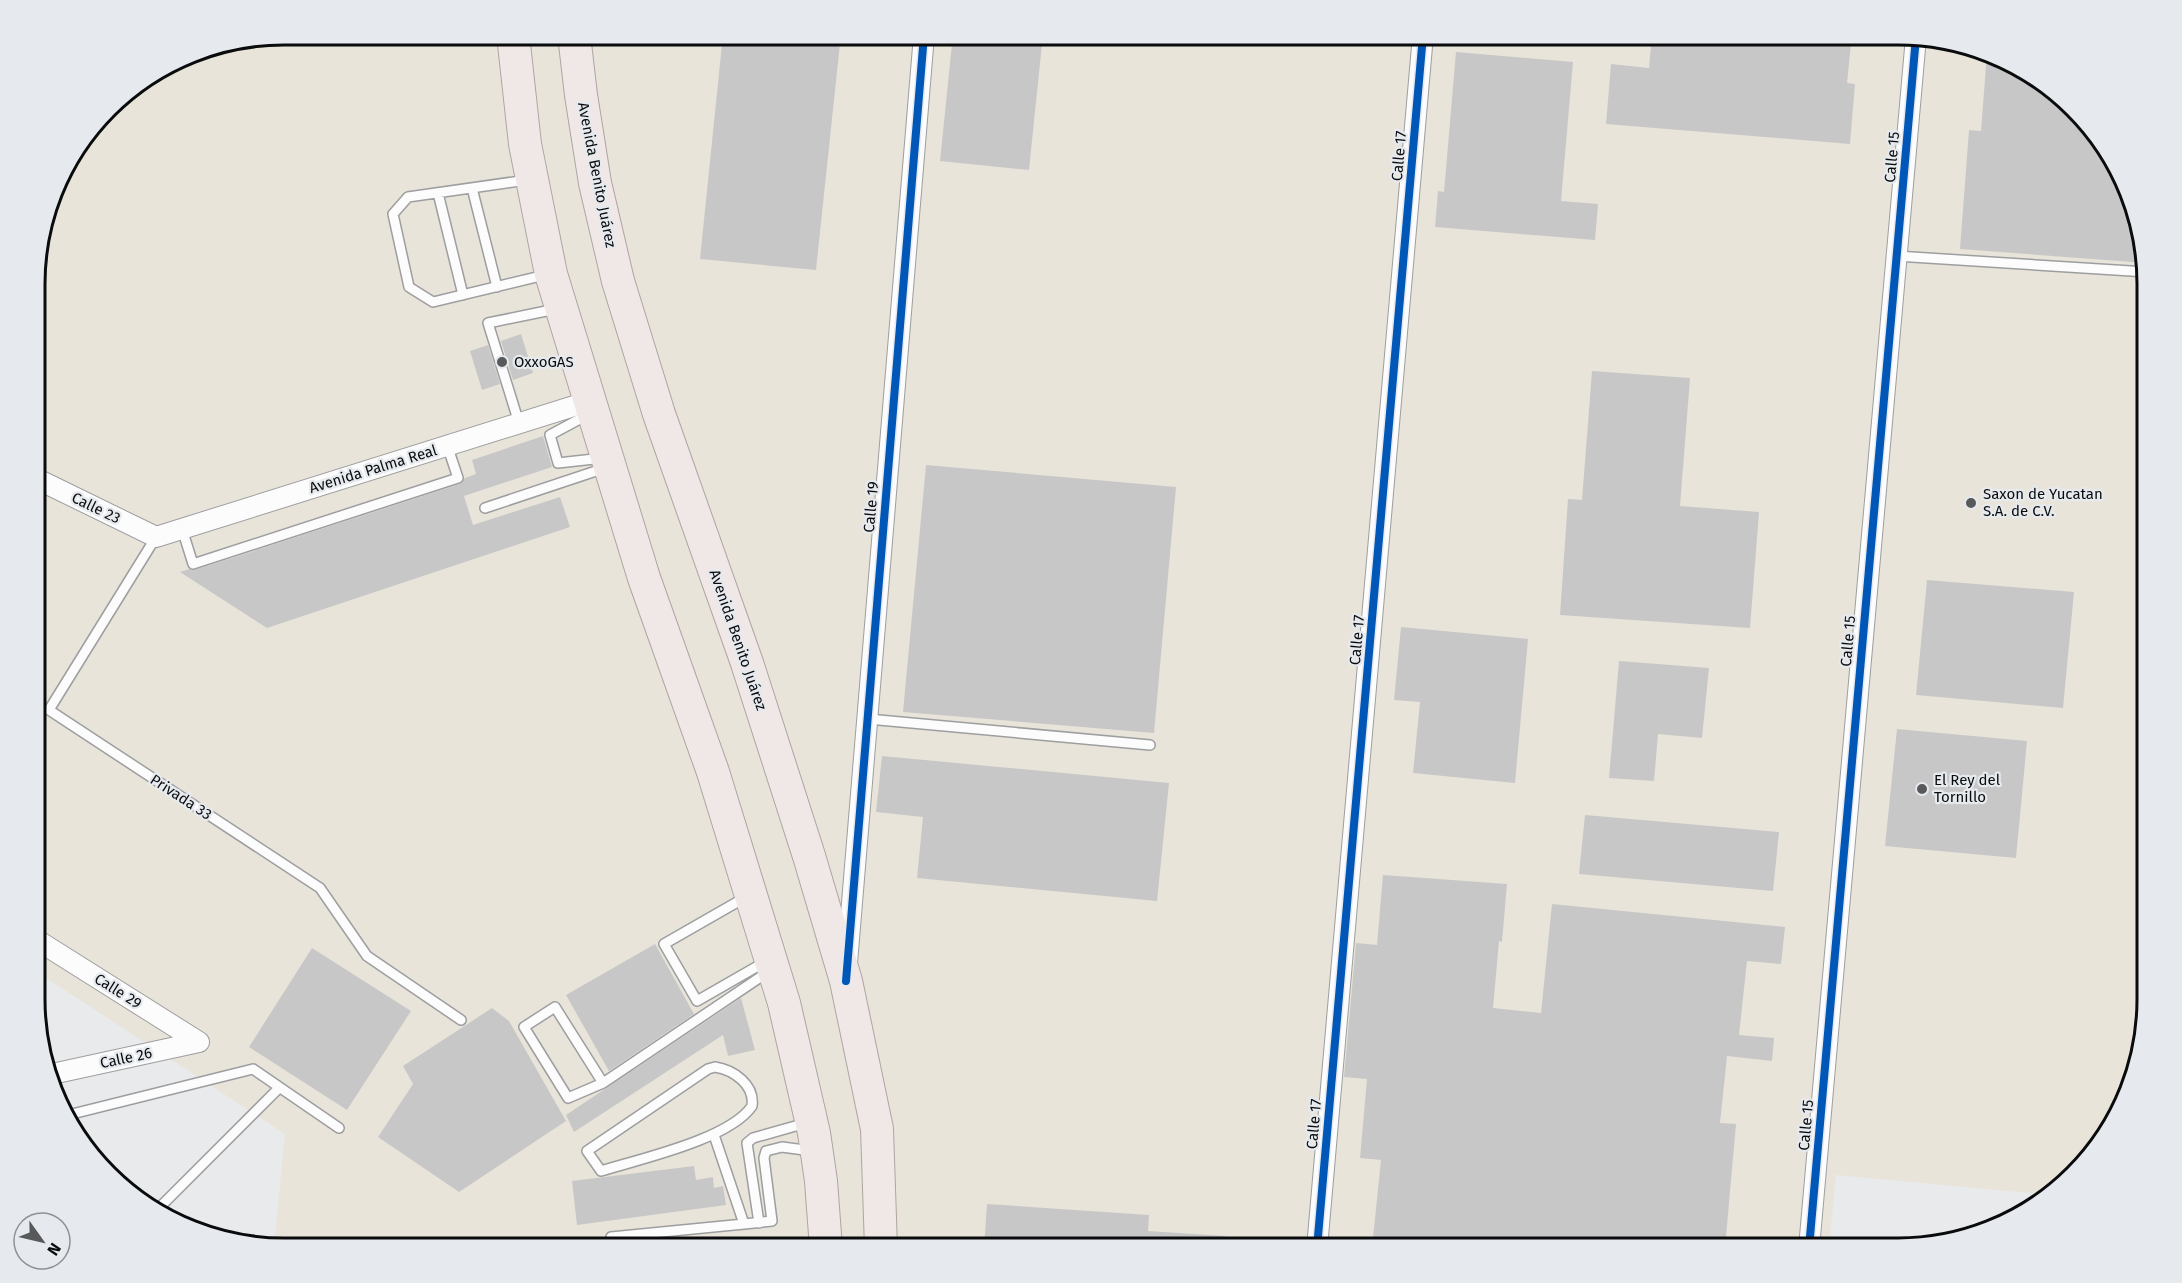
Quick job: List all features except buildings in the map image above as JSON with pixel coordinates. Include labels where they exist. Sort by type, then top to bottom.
[{"type":"main road","points":[[514,45],[525,144],[551,274],[644,578],[713,772],[784,1003],[817,1152],[825,1238]]},
{"type":"main road","name":"Avenida Benito Juárez","points":[[575,45],[596,183],[618,281],[659,414],[747,663],[809,856],[846,981],[878,1129],[881,1238]]},
{"type":"street","name":"Calle 19","points":[[846,981],[923,45]]},
{"type":"street","name":"Calle 17","points":[[1318,1238],[1422,45]]},
{"type":"street","name":"Calle 15","points":[[1810,1238],[1915,46]]},
{"type":"street","name":"Avenida Palma Real","points":[[156,537],[519,423],[592,406]]},
{"type":"street","name":"Calle 23","points":[[45,483],[156,537]]},
{"type":"street","name":"Calle 29","points":[[45,945],[199,1042]]},
{"type":"street","name":"Calle 26","points":[[57,1073],[199,1042]]},
{"type":"lane","points":[[532,179],[408,197],[393,214],[410,287],[433,302],[551,274]]},
{"type":"lane","points":[[472,188],[496,287]]},
{"type":"lane","points":[[438,193],[463,295]]},
{"type":"lane","points":[[1896,256],[2136,271]]},
{"type":"lane","points":[[519,423],[488,323],[561,308]]},
{"type":"lane","points":[[592,406],[550,435],[558,463],[609,462]]},
{"type":"lane","points":[[182,529],[194,564],[458,478],[447,445]]},
{"type":"lane","points":[[485,508],[609,462]]},
{"type":"lane","name":"Privada 33","points":[[156,537],[49,710],[320,888],[367,956],[461,1020]]},
{"type":"lane","points":[[868,719],[1150,745]]},
{"type":"lane","points":[[750,895],[664,944],[697,1001],[771,964]]},
{"type":"lane","points":[[603,1083],[555,1007],[524,1027],[568,1098],[603,1083],[771,964]]},
{"type":"lane","points":[[715,1067],[729,1071],[744,1082],[752,1092],[753,1099],[752,1106],[744,1116],[714,1135],[601,1171],[587,1151],[708,1069],[715,1067]]},
{"type":"lane","points":[[74,1113],[252,1070],[339,1128]]},
{"type":"lane","points":[[162,1205],[279,1088]]},
{"type":"lane","points":[[759,1223],[747,1143],[753,1138],[811,1121]]},
{"type":"lane","points":[[714,1135],[744,1224]]},
{"type":"lane","points":[[611,1238],[772,1221],[764,1154],[782,1147],[817,1152]]},
{"type":"lane","points":[[654,1233],[655,1238]]},
{"type":"shaded area","points":[[284,45],[1898,45],[1930,47],[1960,53],[1990,63],[2018,77],[2044,94],[2078,126],[2105,164],[2119,192],[2129,222],[2135,252],[2137,284],[2137,999],[2135,1031],[2129,1061],[2119,1091],[2105,1119],[2078,1157],[2037,1194],[1836,1175],[1830,1238],[284,1238],[275,1237],[285,1134],[45,977],[45,284],[47,252],[53,222],[63,192],[85,151],[104,126],[126,104],[164,77],[192,63],[222,53],[252,47]]},
{"type":"cycle path","points":[[846,981],[923,45]]},
{"type":"cycle path","points":[[1318,1238],[1422,45]]},
{"type":"cycle path","points":[[1810,1238],[1915,46]]},
{"type":"place","name":"OxxoGAS","points":[[502,362]]},
{"type":"place","name":"Saxon de Yucatan S.A. de C.V.","points":[[1971,503]]},
{"type":"place","name":"El Rey del Tornillo","points":[[1922,789]]}]
